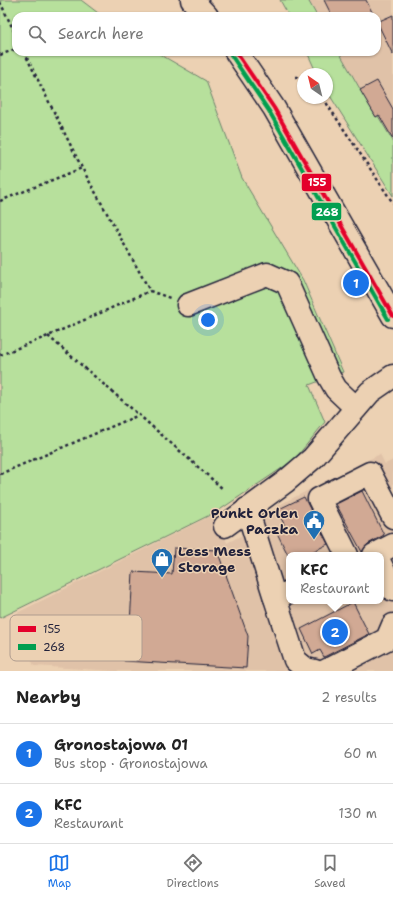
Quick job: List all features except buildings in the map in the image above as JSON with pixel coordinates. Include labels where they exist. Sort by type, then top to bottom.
[{"type":"street","points":[[192,0],[203,12]]},
{"type":"street","points":[[239,56],[274,108],[393,316]]},
{"type":"street","points":[[188,305],[267,274],[287,283],[329,377],[336,389],[356,408]]},
{"type":"street","points":[[225,526],[285,482],[313,458],[370,392],[393,376]]},
{"type":"street","points":[[346,552],[319,499],[370,473],[393,517]]},
{"type":"street","points":[[247,509],[282,595],[295,660],[306,669],[315,671]]},
{"type":"street","points":[[384,566],[393,590]]},
{"type":"street","points":[[325,671],[387,639],[393,625]]},
{"type":"path","points":[[0,2],[12,28]]},
{"type":"path","points":[[0,55],[12,50]]},
{"type":"path","points":[[26,56],[82,168],[150,291],[188,305]]},
{"type":"path","points":[[327,104],[393,203]]},
{"type":"path","points":[[0,201],[82,168]]},
{"type":"path","points":[[0,355],[48,336],[150,291]]},
{"type":"path","points":[[48,336],[223,489]]},
{"type":"path","points":[[0,474],[139,415]]},
{"type":"shaded area","points":[[308,0],[393,0],[393,141],[378,116],[376,117],[341,56],[381,56],[381,12],[315,12]]},
{"type":"shaded area","points":[[380,454],[385,464],[393,460],[393,671],[114,671],[34,666],[32,661],[142,661],[142,615],[13,615],[216,513],[227,543],[256,528],[277,506]]},
{"type":"green space","points":[[0,0],[81,0],[97,12],[12,12],[12,56],[163,56],[206,81],[242,178],[303,280],[343,372],[309,385],[325,422],[294,460],[218,511],[0,618]]},
{"type":"green space","points":[[280,0],[308,0],[315,12],[287,12]]},
{"type":"green space","points":[[309,56],[341,56],[376,117],[378,116],[393,141],[393,196],[333,101],[333,68],[314,68]]},
{"type":"transit line","name":"268","points":[[232,56],[269,111],[388,319]]},
{"type":"transit line","name":"155","points":[[239,56],[274,108],[393,316]]},
{"type":"place","name":"Gronostajowa 01","points":[[356,283]]},
{"type":"place","name":"Punkt Orlen Paczka","points":[[314,540]]},
{"type":"place","name":"Less Mess Storage","points":[[162,578]]},
{"type":"place","name":"KFC","points":[[335,632]]}]
